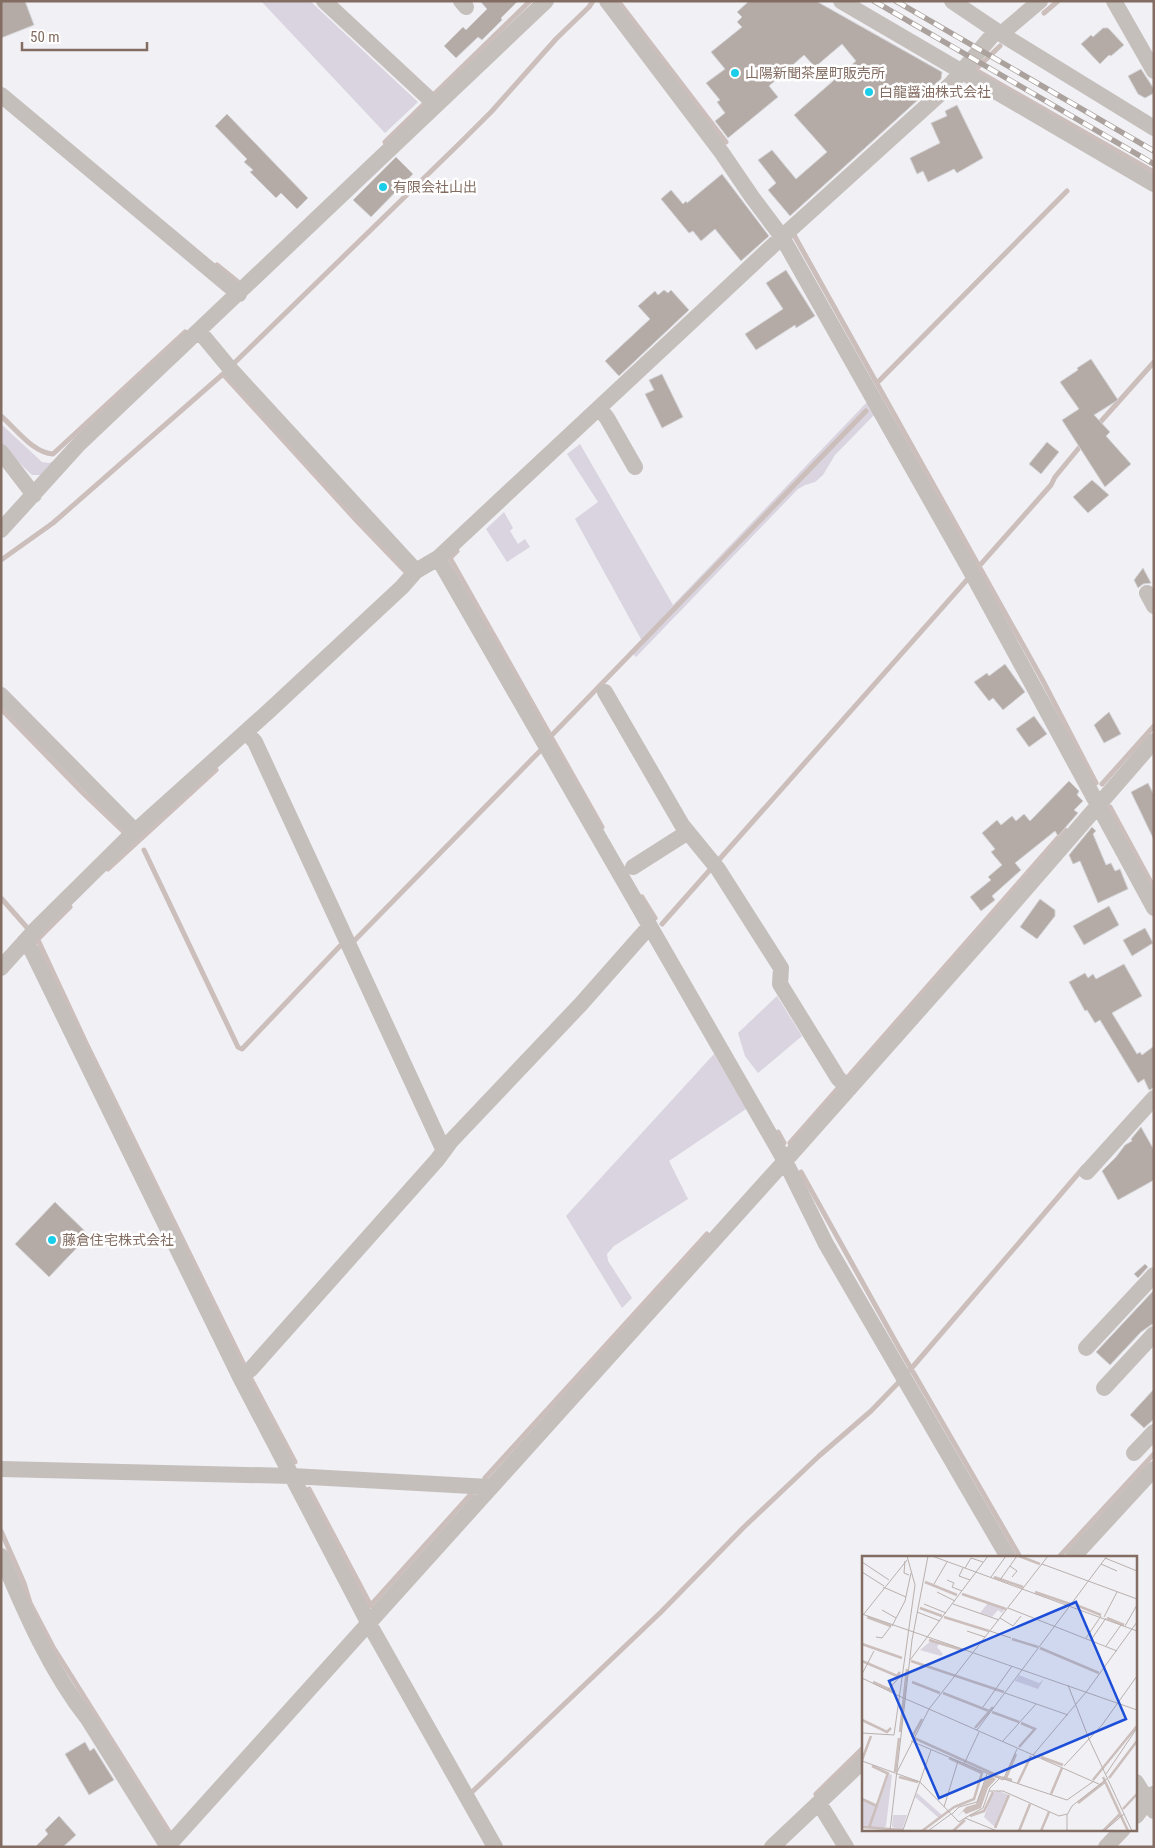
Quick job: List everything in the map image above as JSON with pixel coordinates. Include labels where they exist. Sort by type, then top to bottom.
[{"type":"street","points":[[324,1],[432,102]]},
{"type":"street","points":[[1,530],[79,444],[199,331],[235,290],[432,102],[546,1]]},
{"type":"street","points":[[607,1],[722,153],[782,237],[970,571],[1154,908]]},
{"type":"street","points":[[841,1],[965,67],[1154,184]]},
{"type":"street","points":[[952,1],[1154,128]]},
{"type":"street","points":[[1,968],[131,835],[250,736],[412,575],[438,558],[603,413],[782,237],[951,84],[999,32],[1040,1]]},
{"type":"street","points":[[1114,1],[1154,71]]},
{"type":"street","points":[[1,96],[235,290]]},
{"type":"street","points":[[199,331],[412,575]]},
{"type":"street","points":[[603,413],[636,467]]},
{"type":"street","points":[[1,452],[34,495]]},
{"type":"street","points":[[438,558],[785,1161],[826,1244],[1007,1556]]},
{"type":"street","points":[[605,692],[682,825],[714,864],[781,968],[780,984],[844,1084]]},
{"type":"street","points":[[1,695],[131,835]]},
{"type":"street","points":[[250,736],[444,1151]]},
{"type":"street","points":[[1,1556],[24,1609],[78,1706],[170,1844],[785,1161],[844,1084],[997,923],[1154,742]]},
{"type":"street","points":[[633,867],[688,832]]},
{"type":"street","points":[[245,1374],[451,1141],[581,1004],[649,926]]},
{"type":"street","points":[[29,941],[245,1374],[292,1476],[368,1622],[495,1847]]},
{"type":"street","points":[[1087,1172],[1154,1098]]},
{"type":"street","points":[[1086,1348],[1154,1275]]},
{"type":"street","points":[[1104,1388],[1154,1334]]},
{"type":"street","points":[[1134,1453],[1154,1432]]},
{"type":"street","points":[[1,1469],[292,1476],[490,1487]]},
{"type":"street","points":[[1075,1556],[1154,1469]]},
{"type":"street","points":[[782,1843],[819,1803],[862,1762]]},
{"type":"street","points":[[1138,1784],[1152,1802],[1138,1814]]},
{"type":"street","points":[[819,1803],[846,1847]]},
{"type":"street","points":[[1106,1847],[1122,1830]]},
{"type":"shaded area","points":[[261,1],[310,1],[418,102],[385,133]]},
{"type":"shaded area","points":[[868,401],[875,414],[835,455],[823,475],[815,482],[798,489],[636,657],[631,652],[642,641],[575,519],[598,502],[567,454],[580,444],[673,605]]},
{"type":"shaded area","points":[[1,424],[42,462],[49,463],[58,459],[42,475],[32,475],[1,445]]},
{"type":"shaded area","points":[[504,512],[513,528],[510,531],[518,544],[525,539],[530,547],[507,562],[486,529]]},
{"type":"shaded area","points":[[777,996],[802,1036],[758,1073],[745,1056],[738,1033]]},
{"type":"shaded area","points":[[714,1054],[746,1109],[669,1161],[688,1199],[614,1246],[607,1254],[608,1261],[632,1298],[622,1308],[566,1216]]},
{"type":"building","points":[[1,1],[25,1],[34,25],[1,38]]},
{"type":"building","points":[[480,1],[518,1],[482,40],[478,37],[456,58],[444,46],[463,27],[466,30],[487,9]]},
{"type":"building","name":"白龍醤油株式会社","points":[[749,1],[816,1],[942,72],[941,79],[790,216],[768,190],[776,183],[758,160],[772,150],[796,179],[827,152],[794,115],[856,61],[842,44],[815,67],[804,55],[769,86],[778,97],[728,138],[715,121],[725,113],[717,102],[720,100],[706,83],[725,69],[711,52],[742,27],[737,22],[742,17],[737,12]]},
{"type":"building","points":[[1103,28],[1108,28],[1124,45],[1100,64],[1081,44]]},
{"type":"building","points":[[1141,69],[1154,89],[1154,93],[1145,98],[1138,94],[1128,76]]},
{"type":"building","points":[[957,105],[983,158],[957,173],[954,169],[928,182],[923,171],[917,174],[910,158],[940,143],[931,123],[947,116],[945,111]]},
{"type":"building","points":[[227,114],[308,198],[297,209],[281,193],[276,198],[250,172],[253,170],[244,162],[247,159],[215,126]]},
{"type":"building","name":"有限会社山出","points":[[396,157],[413,174],[371,217],[353,200]]},
{"type":"building","points":[[722,174],[769,236],[741,261],[715,229],[701,241],[693,231],[689,233],[661,199],[671,190],[683,204],[686,201],[687,203]]},
{"type":"building","points":[[786,270],[815,316],[796,328],[795,325],[756,350],[745,334],[783,309],[766,283]]},
{"type":"building","points":[[664,290],[668,293],[671,290],[689,310],[619,376],[605,361],[650,319],[638,306],[655,291],[658,295]]},
{"type":"building","points":[[1091,359],[1118,400],[1094,415],[1110,432],[1106,436],[1131,464],[1105,487],[1062,420],[1079,409],[1060,382]]},
{"type":"building","points":[[662,374],[683,417],[662,428],[645,394],[654,390],[649,380]]},
{"type":"building","points":[[1047,442],[1059,452],[1041,474],[1029,464]]},
{"type":"building","points":[[1092,480],[1109,495],[1088,513],[1073,497]]},
{"type":"building","points":[[1143,568],[1151,583],[1143,584],[1138,588],[1134,580]]},
{"type":"building","points":[[1005,664],[1025,692],[1003,710],[993,698],[989,701],[974,682],[987,673],[989,676]]},
{"type":"building","points":[[1109,712],[1121,734],[1104,743],[1094,725]]},
{"type":"building","points":[[1034,716],[1047,734],[1029,747],[1016,729]]},
{"type":"building","points":[[1069,781],[1079,791],[1077,795],[1083,801],[1074,810],[1078,813],[1058,836],[1055,831],[1015,863],[1021,870],[992,896],[995,900],[981,911],[970,897],[991,880],[988,877],[1002,865],[991,852],[995,849],[982,833],[997,820],[1001,825],[1012,816],[1016,821],[1024,814],[1030,821]]},
{"type":"building","points":[[1148,783],[1154,795],[1154,840],[1131,792]]},
{"type":"building","points":[[1092,827],[1096,831],[1093,834],[1106,865],[1111,863],[1115,871],[1120,869],[1128,889],[1098,903],[1080,861],[1073,864],[1069,855]]},
{"type":"building","points":[[1040,899],[1055,910],[1055,916],[1037,939],[1020,927]]},
{"type":"building","points":[[1109,906],[1119,925],[1084,945],[1073,926]]},
{"type":"building","points":[[1145,928],[1153,943],[1132,956],[1123,940]]},
{"type":"building","points":[[1124,964],[1142,996],[1112,1013],[1137,1054],[1140,1052],[1142,1055],[1154,1046],[1154,1088],[1149,1090],[1144,1079],[1138,1083],[1100,1020],[1095,1023],[1087,1010],[1085,1011],[1069,982],[1085,973],[1088,978],[1093,974],[1096,979]]},
{"type":"building","points":[[1141,1127],[1154,1150],[1154,1180],[1118,1200],[1102,1171],[1125,1145],[1132,1141],[1131,1139]]},
{"type":"building","name":"藤倉住宅株式会社","points":[[55,1202],[89,1235],[49,1277],[15,1244]]},
{"type":"building","points":[[1145,1264],[1148,1267],[1138,1278],[1134,1274]]},
{"type":"building","points":[[1154,1290],[1154,1324],[1141,1332],[1110,1365],[1096,1352]]},
{"type":"building","points":[[1154,1389],[1154,1419],[1144,1428],[1130,1415]]},
{"type":"building","points":[[85,1742],[90,1751],[94,1748],[114,1780],[89,1795],[65,1754]]},
{"type":"building","points":[[59,1816],[76,1835],[63,1847],[35,1847],[48,1834],[45,1830]]},
{"type":"waterway","points":[[385,142],[530,1]]},
{"type":"waterway","points":[[1,560],[53,523],[223,374],[492,111],[556,39],[593,1]]},
{"type":"waterway","points":[[618,1],[726,142]]},
{"type":"waterway","points":[[1044,13],[1058,1]]},
{"type":"waterway","points":[[975,70],[1000,46]]},
{"type":"waterway","points":[[972,68],[1154,172]]},
{"type":"waterway","points":[[877,383],[1067,191]]},
{"type":"waterway","points":[[794,235],[1042,679],[1096,783]]},
{"type":"waterway","points":[[217,265],[238,282]]},
{"type":"waterway","points":[[1,416],[32,445],[46,453],[53,454],[185,332]]},
{"type":"waterway","points":[[1096,427],[1154,362]]},
{"type":"waterway","points":[[223,374],[405,571]]},
{"type":"waterway","points":[[551,736],[866,411]]},
{"type":"waterway","points":[[662,924],[1051,485],[1055,477],[1083,443]]},
{"type":"waterway","points":[[457,551],[450,558],[602,827]]},
{"type":"waterway","points":[[1,709],[128,836]]},
{"type":"waterway","points":[[1102,784],[1154,726]]},
{"type":"waterway","points":[[353,942],[541,750]]},
{"type":"waterway","points":[[108,869],[216,770]]},
{"type":"waterway","points":[[1110,807],[1154,888]]},
{"type":"waterway","points":[[790,1143],[1065,830]]},
{"type":"waterway","points":[[144,850],[238,1047],[242,1049],[340,946]]},
{"type":"waterway","points":[[642,897],[655,918]]},
{"type":"waterway","points":[[1,898],[38,940],[86,1043],[251,1379],[295,1462]]},
{"type":"waterway","points":[[30,947],[70,907]]},
{"type":"waterway","points":[[778,1132],[784,1143]]},
{"type":"waterway","points":[[910,1370],[1084,1167]]},
{"type":"waterway","points":[[801,1172],[898,1346],[1019,1556]]},
{"type":"waterway","points":[[485,1478],[707,1234]]},
{"type":"waterway","points":[[471,1793],[661,1612],[744,1527],[819,1456],[871,1411],[899,1382]]},
{"type":"waterway","points":[[1060,1556],[1154,1454]]},
{"type":"waterway","points":[[309,1489],[371,1606]]},
{"type":"waterway","points":[[371,1605],[472,1493]]},
{"type":"waterway","points":[[1,1531],[24,1583],[30,1603],[53,1647],[173,1838]]},
{"type":"waterway","points":[[816,1794],[862,1749]]},
{"type":"railway","points":[[874,1],[1154,164]]},
{"type":"railway","points":[[896,1],[1154,151]]},
{"type":"place","name":"山陽新聞茶屋町販売所","points":[[735,73]]},
{"type":"place","name":"白龍醤油株式会社","points":[[869,92]]},
{"type":"place","name":"有限会社山出","points":[[383,187]]},
{"type":"place","name":"藤倉住宅株式会社","points":[[52,1240]]}]
